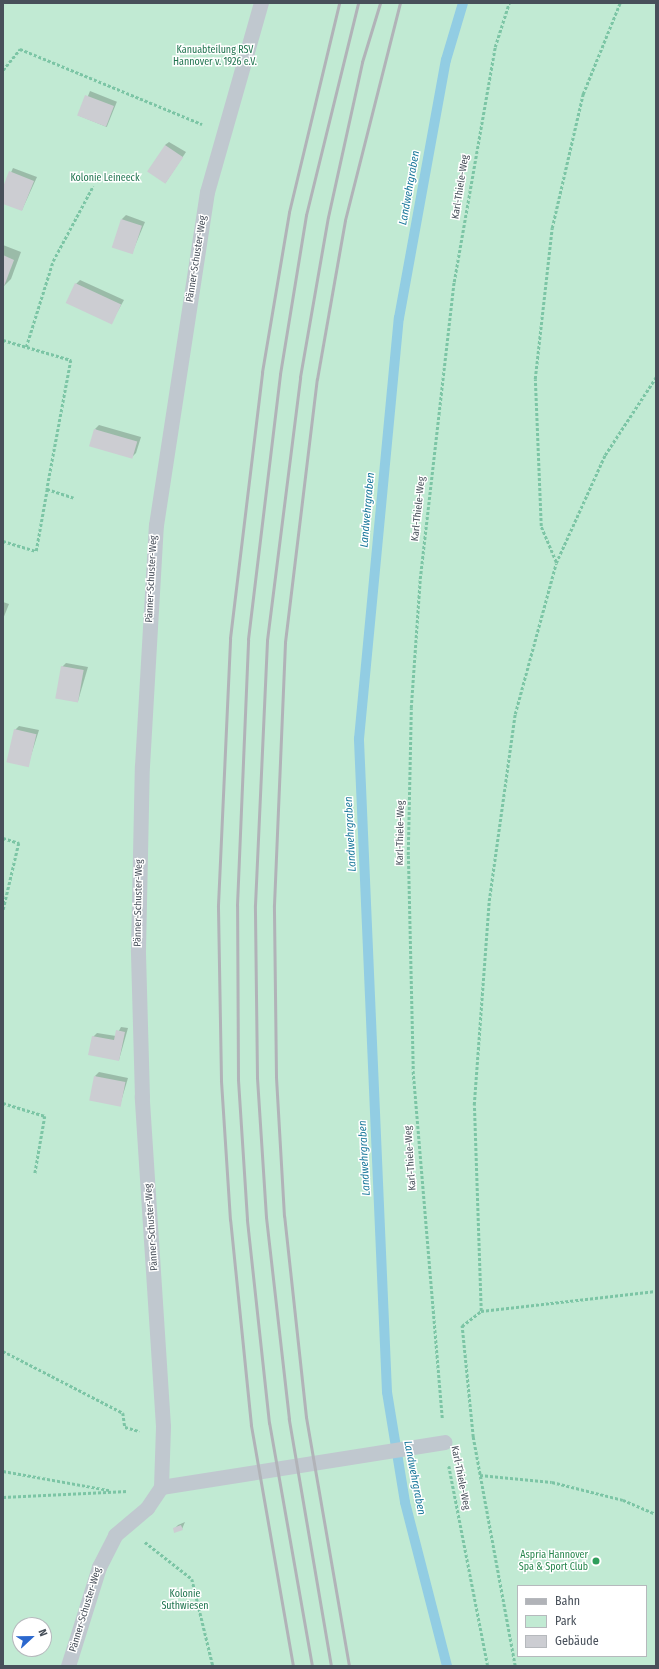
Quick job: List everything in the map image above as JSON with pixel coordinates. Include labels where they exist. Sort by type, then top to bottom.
[{"type":"lane","name":"Pänner-Schuster-Weg","points":[[68,1666],[99,1567],[115,1535],[147,1508],[161,1487],[163,1436],[157,1293],[142,1097],[138,950],[142,766],[156,525],[207,192],[224,126],[261,3]]},
{"type":"lane","points":[[161,1487],[444,1442]]},
{"type":"path","name":"Karl-Thiele-Weg","points":[[488,1666],[444,1442],[413,1068],[408,855],[411,708],[420,579],[454,282],[494,54],[509,3]]},
{"type":"path","points":[[556,563],[541,526],[535,379],[552,228],[582,94],[620,3]]},
{"type":"path","points":[[3,70],[20,49],[224,126]]},
{"type":"path","points":[[26,347],[53,261],[93,186]]},
{"type":"path","points":[[3,340],[71,360],[36,551],[3,540]]},
{"type":"path","points":[[481,1311],[474,1105],[489,901],[515,714],[556,563],[605,455],[656,377]]},
{"type":"path","points":[[47,489],[74,498]]},
{"type":"path","points":[[3,838],[19,843],[3,911]]},
{"type":"path","points":[[3,1103],[45,1116],[35,1174]]},
{"type":"path","points":[[515,1666],[480,1474],[462,1326],[481,1311],[656,1291]]},
{"type":"path","points":[[3,1351],[123,1413],[125,1427],[163,1436]]},
{"type":"path","points":[[3,1471],[113,1491],[3,1496]]},
{"type":"path","points":[[480,1474],[552,1482],[623,1500],[656,1514]]},
{"type":"path","points":[[115,1535],[145,1542],[192,1579],[213,1666]]},
{"type":"green space","points":[[3,3],[656,3],[656,1666],[3,1666]]},
{"type":"building","points":[[85,95],[114,106],[106,127],[77,116]]},
{"type":"building","points":[[165,145],[183,157],[165,184],[147,172]]},
{"type":"building","points":[[9,171],[34,181],[22,211],[3,204],[3,187]]},
{"type":"building","points":[[121,219],[142,226],[133,254],[112,248]]},
{"type":"building","points":[[3,255],[14,260],[3,289]]},
{"type":"building","points":[[75,283],[121,305],[112,324],[66,303]]},
{"type":"building","points":[[94,429],[137,441],[132,459],[89,446]]},
{"type":"building","points":[[61,666],[84,670],[78,702],[55,698]]},
{"type":"building","points":[[14,729],[36,734],[29,767],[6,762]]},
{"type":"building","points":[[116,1030],[125,1032],[119,1061],[88,1055],[92,1036],[114,1040]]},
{"type":"building","points":[[94,1076],[125,1082],[121,1107],[89,1101]]},
{"type":"building","points":[[181,1525],[183,1530],[174,1533],[173,1528]]},
{"type":"waterway","name":"Landwehrgraben","points":[[447,1666],[405,1502],[387,1392],[359,739],[399,318],[446,60],[463,3]]},
{"type":"railway","points":[[293,1666],[251,1425],[230,1220],[221,1080],[218,905],[230,638],[262,372],[289,212],[339,3]]},
{"type":"railway","points":[[312,1666],[269,1423],[247,1219],[238,1079],[237,905],[248,639],[280,374],[306,215],[358,3]]},
{"type":"railway","points":[[331,1666],[289,1419],[266,1217],[257,1077],[255,905],[267,640],[300,377],[328,217],[362,62],[380,3]]},
{"type":"railway","points":[[349,1666],[306,1417],[284,1216],[276,1076],[274,905],[285,642],[317,379],[345,220],[400,3]]},
{"type":"place","name":"Aspria Hannover Spa & Sport Club","points":[[596,1561]]},
{"type":"park label","name":"Kanuabteilung RSV Hannover v. 1926 e.V.","points":[[215,56]]},
{"type":"park label","name":"Kolonie Leineeck","points":[[105,179]]},
{"type":"park label","name":"Kolonie Suthwiesen","points":[[185,1600]]}]
